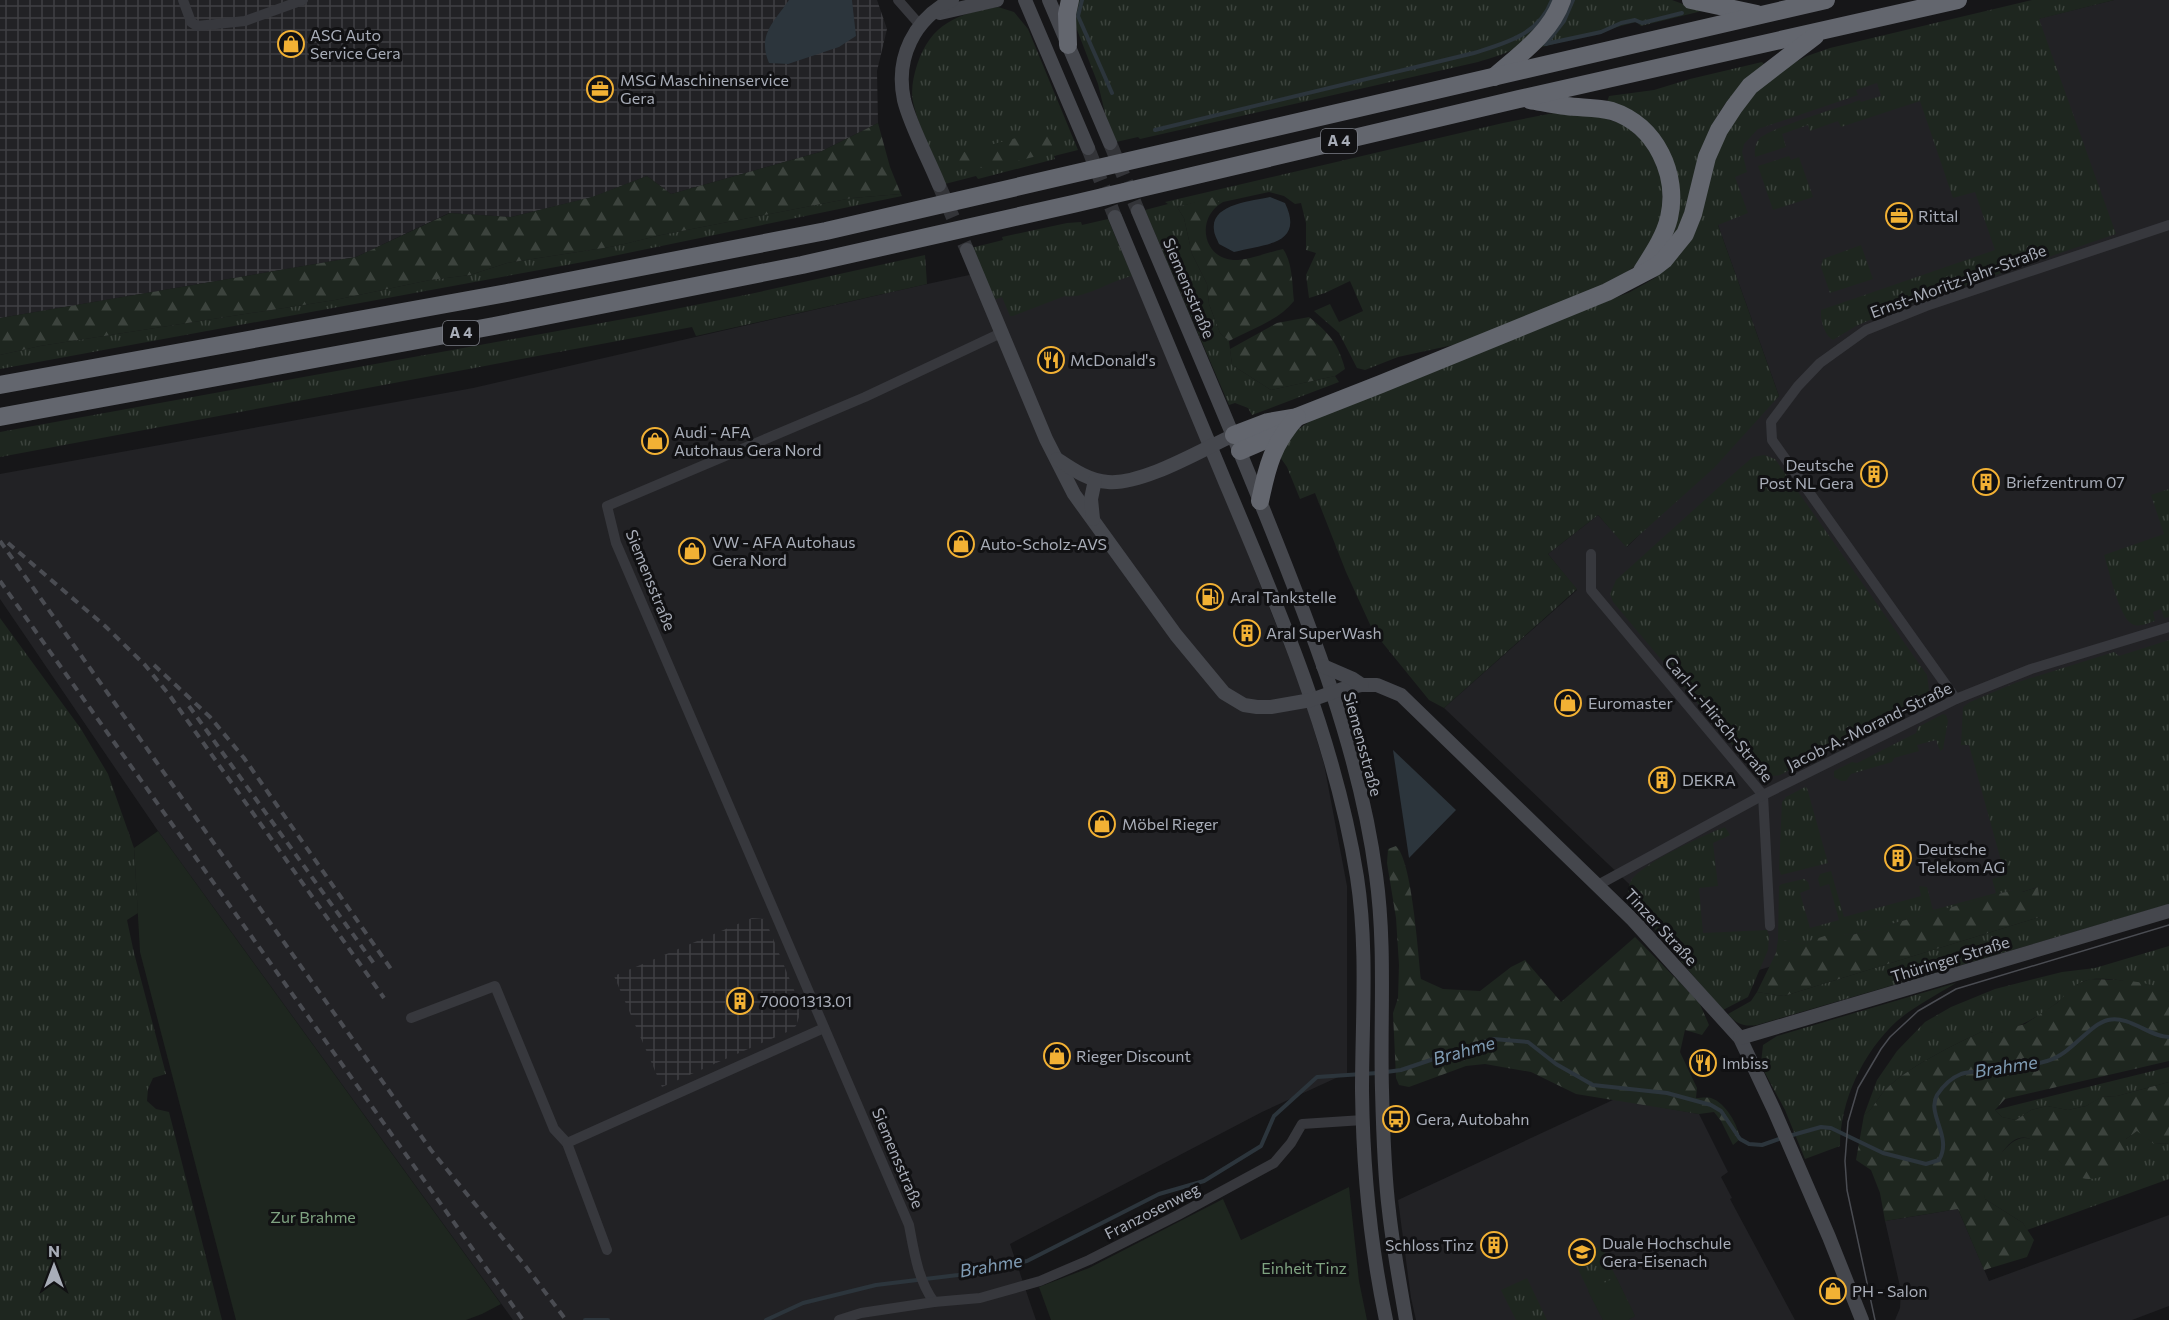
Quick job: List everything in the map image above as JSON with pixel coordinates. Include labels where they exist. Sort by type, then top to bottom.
[{"type":"highway","points":[[1068,45],[1067,14],[1070,0]]},
{"type":"highway","points":[[1492,79],[1545,31],[1558,12],[1562,0]]},
{"type":"highway","points":[[1691,0],[1762,15]]},
{"type":"highway","name":"A 4","points":[[0,385],[507,293],[798,237],[1492,79],[1826,0]]},
{"type":"highway","name":"A 4","points":[[0,417],[494,326],[919,239],[1519,99],[1958,0]]},
{"type":"highway","points":[[1237,443],[1268,422],[1297,417],[1607,292],[1665,260],[1685,234],[1693,214],[1707,158],[1719,130],[1734,107],[1750,86],[1822,31]]},
{"type":"highway","points":[[1519,99],[1613,111],[1635,123],[1653,140],[1664,159],[1669,178],[1671,196],[1669,218],[1663,235],[1640,274]]},
{"type":"highway","points":[[1260,501],[1270,457],[1282,433],[1297,417]]},
{"type":"highway","points":[[1237,443],[1282,433]]},
{"type":"main road","points":[[939,185],[904,100],[902,63],[912,36],[920,25],[931,14],[952,0]]},
{"type":"main road","points":[[920,25],[947,10],[997,0]]},
{"type":"main road","points":[[1025,0],[1088,148]]},
{"type":"main road","points":[[1049,0],[1110,143]]},
{"type":"main road","name":"Siemensstraße","points":[[1138,211],[1237,443],[1303,607],[1332,693],[1366,819],[1376,875],[1381,924],[1383,970],[1381,1057],[1389,1212],[1406,1320]]},
{"type":"main road","points":[[1115,218],[1258,560],[1311,700],[1343,808],[1357,877],[1362,916],[1363,1120],[1369,1216],[1386,1320]]},
{"type":"main road","points":[[967,250],[1046,439],[1074,494],[1157,608],[1224,693],[1233,699],[1244,705],[1257,707],[1311,700]]},
{"type":"main road","points":[[1057,459],[1095,480],[1114,482],[1138,477],[1178,462],[1210,446],[1237,443]]},
{"type":"main road","points":[[1094,520],[1091,499],[1095,480]]},
{"type":"main road","points":[[1323,666],[1362,685]]},
{"type":"main road","name":"Tinzer Straße","points":[[1311,700],[1362,685],[1386,688],[1409,701],[1641,928],[1740,1038],[1829,1237],[1862,1320]]},
{"type":"main road","name":"Thüringer Straße","points":[[1740,1038],[2169,910]]},
{"type":"main road","points":[[1363,1120],[1383,1120]]},
{"type":"street","points":[[183,0],[191,22],[197,26],[245,21],[303,0]]},
{"type":"street","points":[[898,0],[920,25]]},
{"type":"street","name":"Ernst-Moritz-Jahr-Straße","points":[[1956,699],[1772,440],[1771,422],[1798,386],[1820,363],[1866,330],[1926,306],[2169,225]]},
{"type":"street","name":"Siemensstraße","points":[[931,1299],[917,1267],[909,1225],[616,543],[607,506],[865,397],[1001,333]]},
{"type":"street","name":"Carl-L.-Hirsch-Straße","points":[[1591,554],[1591,590],[1763,795],[1770,926]]},
{"type":"street","name":"Jacob-A.-Morand-Straße","points":[[1598,885],[1763,795],[1956,699],[2031,669],[2169,627]]},
{"type":"street","points":[[411,1018],[495,986],[554,1129],[567,1143],[608,1250]]},
{"type":"street","points":[[567,1143],[824,1028]]},
{"type":"street","name":"Franzosenweg","points":[[839,1320],[861,1313],[931,1299],[980,1298],[1032,1283],[1089,1260],[1178,1215],[1274,1162],[1291,1143],[1302,1124],[1363,1120]]},
{"type":"shaded area","points":[[0,0],[877,0],[887,29],[877,71],[878,123],[820,152],[671,194],[647,176],[593,197],[511,217],[449,213],[356,257],[0,318]]},
{"type":"shaded area","points":[[789,0],[852,0],[856,36],[839,47],[788,64],[769,63],[766,53],[766,37],[773,22]]},
{"type":"shaded area","points":[[2114,0],[2169,0],[2169,848],[1729,979],[1444,708],[1577,590],[1548,554],[1598,515],[1627,547],[1779,396],[1718,225],[1735,177],[1740,133],[1830,70]]},
{"type":"shaded area","points":[[1270,197],[1285,203],[1290,217],[1290,227],[1286,235],[1269,244],[1234,252],[1219,244],[1214,230],[1219,214],[1243,202]]},
{"type":"shaded area","points":[[1118,243],[1208,453],[1302,690],[1324,764],[1347,886],[1347,1073],[1262,1112],[1010,1244],[1036,1320],[513,1320],[158,831],[0,599],[0,474],[473,388],[918,286]]},
{"type":"shaded area","points":[[1393,750],[1456,810],[1409,858]]},
{"type":"shaded area","points":[[752,918],[765,919],[799,1002],[799,1017],[796,1026],[662,1087],[614,976]]},
{"type":"shaded area","name":"Duale Hochschule Gera-Eisenach","points":[[1615,1099],[1699,1114],[1728,1172],[1721,1177],[1732,1198],[1730,1199],[1795,1320],[1416,1320],[1398,1200]]},
{"type":"shaded area","points":[[1958,1209],[1989,1281],[2169,1215],[2169,1306],[2132,1320],[1895,1320],[1900,1308],[1901,1291],[1885,1221]]},
{"type":"green space","points":[[1076,0],[1557,0],[1544,20],[1514,49],[1478,62],[1140,139],[1138,137],[1116,142],[1106,117],[1098,84],[1074,22]]},
{"type":"green space","points":[[1567,0],[1672,0],[1702,11],[1641,26],[1636,22],[1535,49]]},
{"type":"green space","points":[[2032,0],[2114,0],[2039,19],[2116,234],[1890,311],[1856,326],[1833,340],[1824,327],[1821,310],[1995,250],[1975,192],[1953,198],[1920,101],[1841,127],[1838,121],[1810,131],[1808,125],[1782,134],[1786,147],[1755,157],[1757,143],[1765,134],[1860,100],[1861,102],[1881,96],[1877,83],[1856,90],[1858,95],[1758,129],[1744,144],[1742,152],[1747,172],[1735,177],[1748,213],[1718,225],[1779,396],[1714,468],[1626,547],[1598,515],[1548,554],[1577,589],[1444,708],[1429,700],[1373,631],[1346,572],[1315,493],[1300,499],[1287,467],[1280,457],[1290,438],[1303,426],[1338,408],[1630,292],[1655,278],[1672,262],[1710,168],[1742,103],[1786,67],[1830,48]]},
{"type":"green space","points":[[998,7],[1014,12],[1028,29],[1078,150],[1054,156],[1055,159],[978,179],[976,176],[945,184],[914,106],[912,85],[914,75],[923,51],[938,30],[958,17]]},
{"type":"green space","points":[[1762,62],[1765,65],[1734,93],[1716,119],[1684,219],[1661,254],[1676,180],[1607,102],[1609,96],[1654,90]]},
{"type":"green space","points":[[1564,111],[1590,113],[1627,126],[1650,148],[1663,180],[1662,226],[1638,264],[1597,289],[1462,343],[1398,357],[1365,370],[1357,368],[1339,333],[1314,311],[1330,304],[1339,322],[1363,311],[1350,281],[1309,298],[1306,275],[1316,253],[1306,250],[1306,223],[1301,203],[1295,204],[1284,196],[1269,192],[1223,202],[1218,202],[1218,197],[1177,207],[1184,218],[1192,254],[1207,284],[1209,304],[1220,333],[1229,341],[1232,365],[1271,390],[1335,376],[1339,382],[1252,415],[1248,408],[1235,403],[1229,405],[1145,210],[1168,204],[1165,202],[1503,123]]},
{"type":"green space","points":[[878,123],[890,167],[901,194],[852,198],[661,235],[616,246],[507,263],[470,275],[430,280],[335,300],[40,346],[0,355],[0,318],[356,257],[450,213],[511,217],[592,197],[647,176],[671,194],[820,152]]},
{"type":"green space","points":[[1050,129],[1060,132],[1045,154],[985,169],[953,159],[956,154]]},
{"type":"green space","points":[[1789,156],[1791,160],[1799,157],[1813,197],[1773,210],[1758,166]]},
{"type":"green space","points":[[901,194],[902,196],[594,260],[0,369],[0,355],[40,346],[335,300],[430,280],[470,275],[507,263],[616,246],[661,235],[852,198]]},
{"type":"green space","points":[[1218,196],[1218,202],[1223,202],[1214,209],[1206,227],[1209,245],[1223,258],[1233,260],[1251,258],[1283,249],[1290,267],[1294,301],[1272,319],[1229,341],[1220,333],[1209,304],[1207,284],[1192,254],[1184,218],[1177,207]]},
{"type":"green space","points":[[1108,219],[1132,276],[1080,295],[1065,296],[1013,316],[1010,316],[1002,297],[993,300],[971,248],[1003,240],[1002,237],[1067,223],[1081,222],[1082,225]]},
{"type":"green space","points":[[1861,245],[1873,279],[1830,293],[1821,267],[1823,259]]},
{"type":"green space","points":[[925,255],[927,284],[696,336],[692,327],[0,457],[0,432],[640,316]]},
{"type":"green space","points":[[1309,317],[1336,345],[1345,369],[1335,376],[1271,390],[1232,365],[1230,349],[1277,323]]},
{"type":"green space","points":[[1764,455],[1775,459],[1927,675],[1929,690],[1922,701],[1780,775],[1773,776],[1763,774],[1750,765],[1613,602],[1610,594],[1616,580],[1740,468],[1753,457]]},
{"type":"green space","points":[[2169,489],[2169,617],[2164,618],[2161,609],[2153,612],[2155,621],[2138,626],[2127,620],[2123,612],[2104,555],[2164,534],[2151,495]]},
{"type":"green space","points":[[0,618],[81,729],[108,774],[134,848],[138,913],[127,920],[166,1074],[153,1078],[148,1089],[147,1101],[156,1109],[169,1112],[222,1320],[0,1320]]},
{"type":"green space","points":[[2169,640],[2169,904],[1757,1025],[1741,1024],[1728,1014],[1751,1001],[1757,992],[1784,996],[2040,917],[2037,887],[2021,892],[2020,888],[1852,935],[1843,934],[1841,931],[1801,944],[1778,939],[1779,886],[1782,884],[1804,879],[1808,882],[1810,889],[1800,893],[1810,928],[1839,920],[1829,884],[1820,887],[1818,879],[1820,874],[1831,871],[1844,917],[1921,896],[1919,886],[1927,887],[1933,910],[1996,893],[1992,879],[2005,875],[1969,745],[1961,745],[1963,707],[2015,683],[2114,652],[2119,656]]},
{"type":"green space","points":[[1943,714],[1946,715],[1948,721],[1943,749],[1940,751],[1936,740],[1917,745],[1919,751],[1894,758],[1892,762],[1851,774],[1846,781],[1834,777],[1834,771],[1852,762],[1857,763],[1916,733],[1918,727]]},
{"type":"green space","points":[[1805,787],[1828,863],[1781,875],[1779,869],[1782,802],[1786,797]]},
{"type":"green space","points":[[1725,827],[1730,835],[1713,843],[1718,886],[1699,888],[1703,933],[1767,930],[1769,936],[1768,950],[1748,997],[1723,1010],[1628,896],[1629,886],[1640,871],[1690,842]]},
{"type":"green space","name":"Zur Brahme","points":[[158,831],[501,1304],[466,1320],[236,1320],[140,952],[134,848]]},
{"type":"green space","points":[[1396,846],[1402,855],[1410,887],[1421,979],[1443,989],[1480,991],[1511,967],[1525,960],[1561,1002],[1635,937],[1699,1002],[1709,1025],[1702,1035],[1685,1030],[1680,1052],[1697,1088],[1696,1098],[1711,1098],[1722,1105],[1734,1121],[1740,1139],[1733,1145],[1714,1112],[1699,1114],[1576,1094],[1531,1072],[1485,1064],[1466,1066],[1409,1087],[1399,1085],[1396,1078],[1393,1013],[1398,998],[1399,965],[1396,918],[1387,863],[1388,849]]},
{"type":"green space","points":[[2038,887],[2039,899],[2044,906],[2040,917],[1784,996],[1757,992],[1776,953],[1778,939],[1801,944],[1842,930],[1843,934],[1852,935],[2020,888],[2022,892]]},
{"type":"green space","points":[[2169,946],[2169,992],[2153,986],[2116,980],[2083,981],[2053,1006],[2028,1022],[2000,1032],[1993,1033],[1985,1030],[1919,1065],[1894,1081],[1864,1115],[1877,1080],[1897,1051],[1925,1022],[1951,1007],[1995,989],[2062,972],[2095,968]]},
{"type":"green space","points":[[2090,979],[2141,982],[2169,992],[2169,1061],[2005,1099],[1995,1110],[2002,1117],[2016,1120],[2031,1110],[2047,1106],[2068,1110],[2086,1106],[2101,1097],[2117,1096],[2169,1082],[2169,1143],[2154,1144],[2137,1131],[2126,1139],[2126,1165],[2105,1176],[2087,1179],[2072,1173],[2032,1139],[2021,1138],[2011,1143],[1991,1171],[1985,1199],[2023,1223],[2034,1240],[2027,1257],[1984,1270],[1958,1209],[1885,1221],[1880,1193],[1871,1170],[1856,1160],[1864,1115],[1885,1090],[1894,1081],[1919,1065],[1985,1030],[1993,1033],[2025,1024],[2057,1003],[2075,985]]},
{"type":"green space","points":[[1956,983],[1911,1010],[1885,1033],[1864,1062],[1849,1095],[1841,1129],[1840,1146],[1805,1159],[1785,1110],[1761,1063],[1763,1045],[1777,1036]]},
{"type":"green space","points":[[2169,1067],[2169,1082],[2117,1096],[2102,1097],[2086,1106],[2068,1110],[2047,1106],[2031,1110],[2016,1120],[2002,1117],[1995,1110]]},
{"type":"green space","points":[[2138,1130],[2154,1144],[2169,1143],[2169,1179],[2027,1230],[2023,1223],[1985,1199],[1985,1185],[1990,1171],[2005,1148],[2018,1139],[2036,1141],[2062,1164],[2126,1139]]},
{"type":"green space","name":"Einheit Tinz","points":[[1349,1187],[1359,1281],[1367,1320],[1051,1320],[1039,1287],[1089,1268],[1223,1199],[1241,1240]]},
{"type":"green space","points":[[1601,1246],[1635,1316],[1628,1320],[1603,1320],[1573,1259]]},
{"type":"green space","points":[[1616,1277],[1635,1316],[1628,1320],[1603,1320],[1588,1291]]},
{"type":"green space","points":[[1527,1278],[1547,1320],[1516,1320],[1501,1290]]},
{"type":"waterway","points":[[1082,0],[1078,16],[1112,93]]},
{"type":"waterway","points":[[1155,130],[1474,53],[1509,41],[1530,30],[1539,22],[1552,0]]},
{"type":"waterway","points":[[1546,44],[1564,21],[1573,0]]},
{"type":"waterway","points":[[1545,44],[1601,32],[1621,23],[1635,20],[1642,23],[1682,13]]},
{"type":"waterway","name":"Brahme","points":[[1789,1136],[1821,1127],[1831,1128],[1883,1153],[1926,1164],[1939,1160],[1942,1151],[1942,1134],[1935,1110],[1937,1095],[1957,1076],[1968,1072],[1993,1071],[2047,1061],[2064,1052],[2108,1020],[2116,1019],[2132,1023],[2154,1034],[2169,1037]]},
{"type":"waterway","name":"Brahme","points":[[1386,1072],[1401,1070],[1493,1039],[1528,1042],[1556,1064],[1593,1085],[1667,1093],[1711,1105],[1721,1111],[1740,1139],[1749,1144],[1762,1145],[1782,1138]]},
{"type":"waterway","name":"Brahme","points":[[766,1320],[803,1303],[876,1285],[958,1275],[1027,1261],[1159,1194],[1204,1181],[1261,1146],[1274,1116],[1317,1077],[1378,1073]]},
{"type":"waterway","name":"Brahme","points":[[585,1320],[608,1320]]},
{"type":"tunnel","points":[[1110,143],[1138,211]]},
{"type":"tunnel","points":[[1088,148],[1115,217]]},
{"type":"tunnel","points":[[939,185],[967,250]]},
{"type":"tram line","points":[[1875,1320],[1847,1190],[1845,1161],[1848,1122],[1858,1088],[1881,1049],[1890,1037],[1918,1011],[1956,989],[2169,925]]},
{"type":"railway","points":[[0,541],[431,1150],[566,1320]]},
{"type":"railway","points":[[8,543],[105,626],[145,665],[170,696],[384,998]]},
{"type":"railway","points":[[0,581],[523,1320]]},
{"type":"railway","points":[[154,665],[210,717],[244,758],[391,969]]},
{"type":"railway","points":[[189,706],[375,965]]},
{"type":"place","name":"ASG Auto Service Gera","points":[[291,44]]},
{"type":"place","name":"MSG Maschinenservice Gera","points":[[600,89]]},
{"type":"place","name":"Rittal","points":[[1899,216]]},
{"type":"place","name":"McDonald's","points":[[1051,360]]},
{"type":"place","name":"Audi - AFA Autohaus Gera Nord","points":[[655,441]]},
{"type":"place","name":"Deutsche Post NL Gera","points":[[1874,474]]},
{"type":"place","name":"Briefzentrum 07","points":[[1986,482]]},
{"type":"place","name":"Auto-Scholz-AVS","points":[[961,544]]},
{"type":"place","name":"VW - AFA Autohaus Gera Nord","points":[[692,551]]},
{"type":"place","name":"Aral Tankstelle","points":[[1210,597]]},
{"type":"place","name":"Aral SuperWash","points":[[1247,633]]},
{"type":"place","name":"Euromaster","points":[[1568,703]]},
{"type":"place","name":"DEKRA","points":[[1662,780]]},
{"type":"place","name":"Möbel Rieger","points":[[1102,824]]},
{"type":"place","name":"Deutsche Telekom AG","points":[[1898,858]]},
{"type":"place","name":"70001313.01","points":[[740,1001]]},
{"type":"place","name":"Rieger Discount","points":[[1057,1056]]},
{"type":"place","name":"Imbiss","points":[[1703,1063]]},
{"type":"place","name":"Gera, Autobahn","points":[[1396,1119]]},
{"type":"place","name":"Schloss Tinz","points":[[1494,1245]]},
{"type":"place","name":"Duale Hochschule Gera-Eisenach","points":[[1582,1252]]},
{"type":"place","name":"PH - Salon","points":[[1833,1291]]}]
